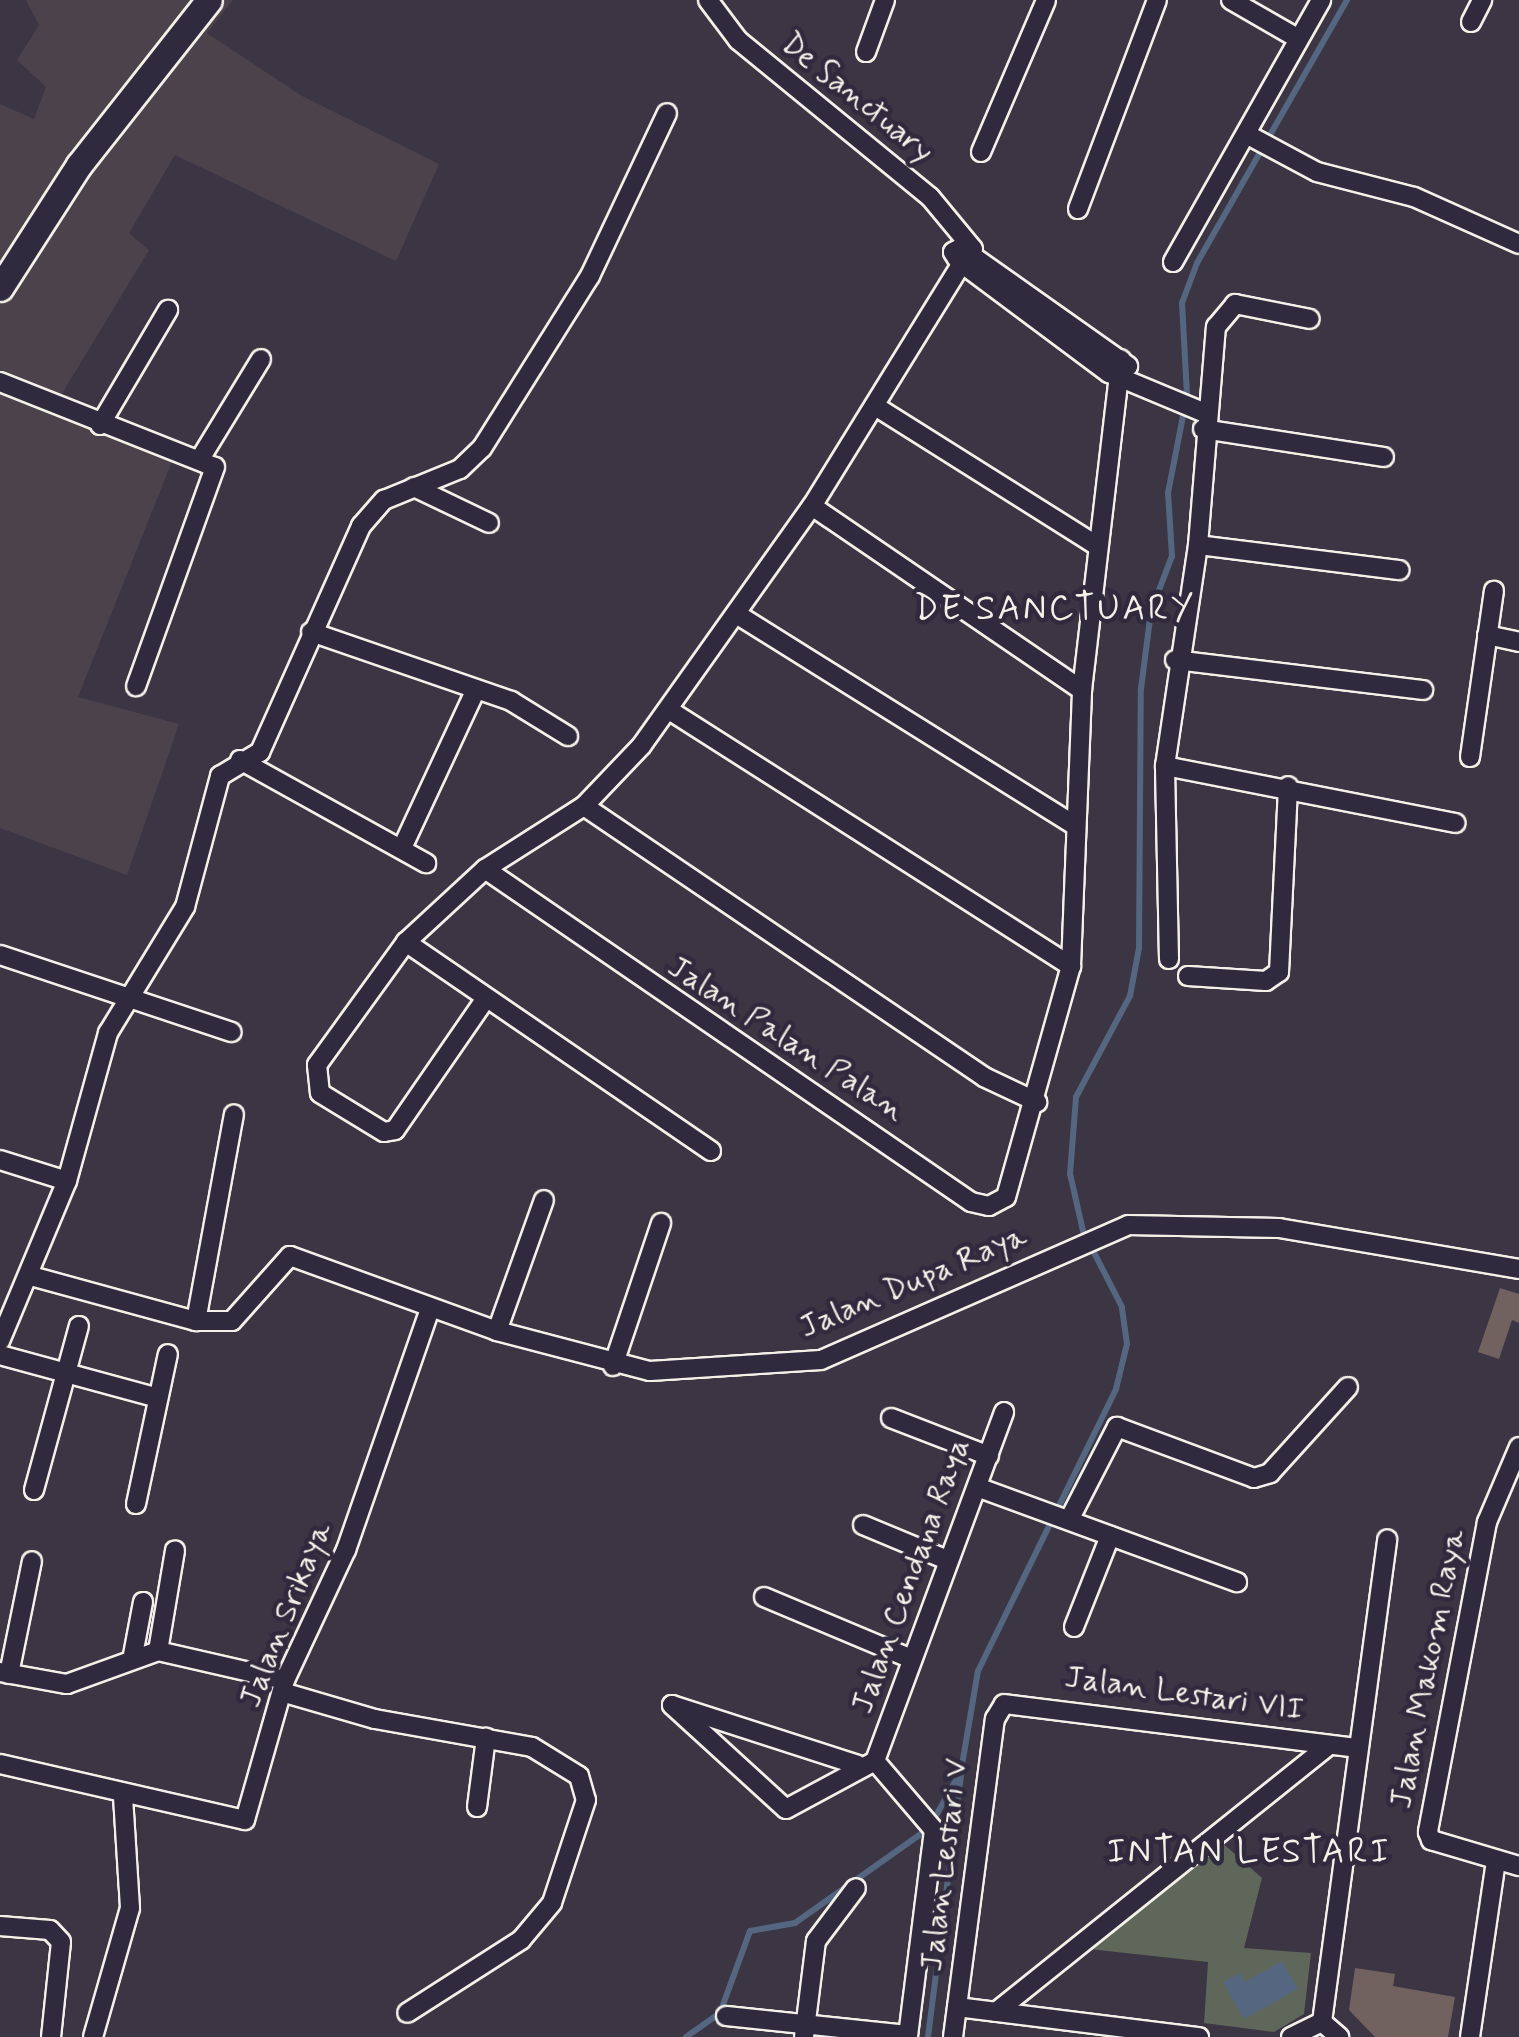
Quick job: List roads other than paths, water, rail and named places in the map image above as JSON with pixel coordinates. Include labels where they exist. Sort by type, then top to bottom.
[{"type":"main road","points":[[0,288],[80,165],[208,0]]},
{"type":"street","name":"De Sanctuary","points":[[708,0],[738,40],[930,197],[962,259]]},
{"type":"street","points":[[866,52],[885,0]]},
{"type":"street","points":[[981,152],[1046,0]]},
{"type":"street","points":[[1078,209],[1156,0]]},
{"type":"street","points":[[1231,0],[1297,38]]},
{"type":"street","points":[[1174,262],[1259,141],[1297,38],[1321,0]]},
{"type":"street","points":[[1471,22],[1482,0]]},
{"type":"street","points":[[0,1341],[67,1181],[127,992],[180,921],[215,788],[240,760],[260,752],[310,632],[361,526],[384,500],[460,469],[482,448],[590,276],[666,113]]},
{"type":"street","points":[[1259,141],[1317,172],[1414,197],[1519,244]]},
{"type":"street","points":[[484,1001],[395,1130],[384,1132],[320,1092],[317,1066],[406,942],[484,869],[584,806],[670,710],[812,506],[962,259],[1119,368],[1186,404],[1204,421],[1384,456]]},
{"type":"street","points":[[1170,959],[1165,766],[1175,660],[1198,545],[1204,421],[1216,327],[1226,306],[1310,319]]},
{"type":"street","points":[[100,425],[168,310]]},
{"type":"street","points":[[200,460],[261,358]]},
{"type":"street","name":"Jalan Palan Palan","points":[[484,869],[971,1202],[989,1206],[1011,1192],[1071,966],[1082,690],[1119,368]]},
{"type":"street","points":[[0,382],[100,425],[200,460],[217,476],[136,686]]},
{"type":"street","points":[[875,406],[1098,546]]},
{"type":"street","points":[[414,487],[489,523]]},
{"type":"street","points":[[812,506],[1082,690]]},
{"type":"street","points":[[1198,545],[1399,570]]},
{"type":"street","points":[[1470,757],[1494,591]]},
{"type":"street","points":[[738,615],[1076,826]]},
{"type":"street","points":[[310,632],[476,689],[568,736]]},
{"type":"street","points":[[1487,635],[1519,642]]},
{"type":"street","points":[[1175,660],[1424,690]]},
{"type":"street","points":[[402,848],[476,689]]},
{"type":"street","points":[[670,710],[1071,966]]},
{"type":"street","points":[[240,760],[426,862]]},
{"type":"street","points":[[1165,766],[1288,786],[1454,823]]},
{"type":"street","points":[[1188,976],[1266,981],[1279,972],[1288,786]]},
{"type":"street","points":[[584,806],[984,1076],[1037,1102]]},
{"type":"street","points":[[406,942],[484,1001],[711,1152]]},
{"type":"street","points":[[0,955],[127,992],[232,1032]]},
{"type":"street","points":[[196,1321],[234,1114]]},
{"type":"street","points":[[0,1160],[67,1181]]},
{"type":"street","points":[[496,1331],[544,1200]]},
{"type":"street","points":[[613,1366],[661,1224]]},
{"type":"street","name":"Jalan Dupa Raya","points":[[30,1276],[196,1321],[240,1319],[290,1256],[496,1331],[613,1366],[650,1371],[821,1360],[1128,1225],[1279,1228],[1519,1269]]},
{"type":"street","name":"Jalan Srikaya","points":[[123,1796],[246,1820],[284,1686],[346,1550],[430,1309]]},
{"type":"street","points":[[34,1490],[79,1326]]},
{"type":"street","points":[[136,1504],[168,1354]]},
{"type":"street","points":[[5,1357],[158,1398]]},
{"type":"street","points":[[1065,1519],[1117,1426],[1254,1478],[1270,1473],[1348,1387]]},
{"type":"street","name":"Jalan Cendana Raya","points":[[866,1763],[1004,1412]]},
{"type":"street","points":[[890,1418],[988,1456]]},
{"type":"street","name":"Jalan Makom Raya","points":[[1496,1860],[1431,1840],[1428,1832],[1487,1522],[1519,1448]]},
{"type":"street","points":[[977,1487],[1237,1582]]},
{"type":"street","points":[[864,1525],[946,1560]]},
{"type":"street","points":[[1074,1627],[1110,1536]]},
{"type":"street","points":[[1322,2022],[1355,1748],[1387,1539]]},
{"type":"street","points":[[158,1651],[175,1550]]},
{"type":"street","points":[[32,1562],[4,1673],[67,1684],[133,1656],[158,1651],[284,1686],[375,1720],[532,1747],[579,1776],[586,1800],[572,1856],[552,1904],[521,1940],[407,2013]]},
{"type":"street","points":[[764,1597],[909,1658]]},
{"type":"street","points":[[133,1656],[143,1602]]},
{"type":"street","name":"Jalan Lestari VII","points":[[1004,1704],[1355,1748]]},
{"type":"street","name":"Jalan Lestari V","points":[[953,2037],[995,1719],[1004,1704]]},
{"type":"street","points":[[726,2016],[804,2031],[908,2036],[934,1830],[908,1792],[866,1763],[672,1705],[786,1809],[866,1763]]},
{"type":"street","points":[[477,1807],[486,1738]]},
{"type":"street","points":[[996,2012],[1329,1746]]},
{"type":"street","points":[[0,1764],[123,1796],[130,1908],[93,2037]]},
{"type":"street","points":[[1470,2037],[1496,1860],[1519,1866]]},
{"type":"street","points":[[804,2031],[816,1941],[856,1888]]},
{"type":"street","points":[[0,1926],[50,1930],[61,1942],[51,2037]]},
{"type":"street","points":[[957,2007],[1199,2037]]},
{"type":"street","points":[[1291,2037],[1322,2022]]},
{"type":"street","points":[[1322,2022],[1339,2037]]},
{"type":"water","points":[[1282,1961],[1298,1989],[1244,2019],[1223,1982],[1240,1973],[1245,1982]]},
{"type":"waterway","points":[[686,2037],[720,2013],[750,1931],[795,1923],[929,1828],[961,1771],[978,1671],[1116,1389],[1127,1344],[1122,1307],[1083,1231],[1070,1174],[1076,1097],[1130,996],[1139,948],[1141,689],[1151,611],[1172,556],[1168,493],[1187,395],[1182,303],[1197,263],[1347,0]]},
{"type":"waterway","points":[[928,2037],[961,1775]]},
{"type":"district","name":"DE SANCTUARY","points":[[1055,609]]},
{"type":"district","name":"INTAN LESTARI","points":[[1249,1852]]}]
